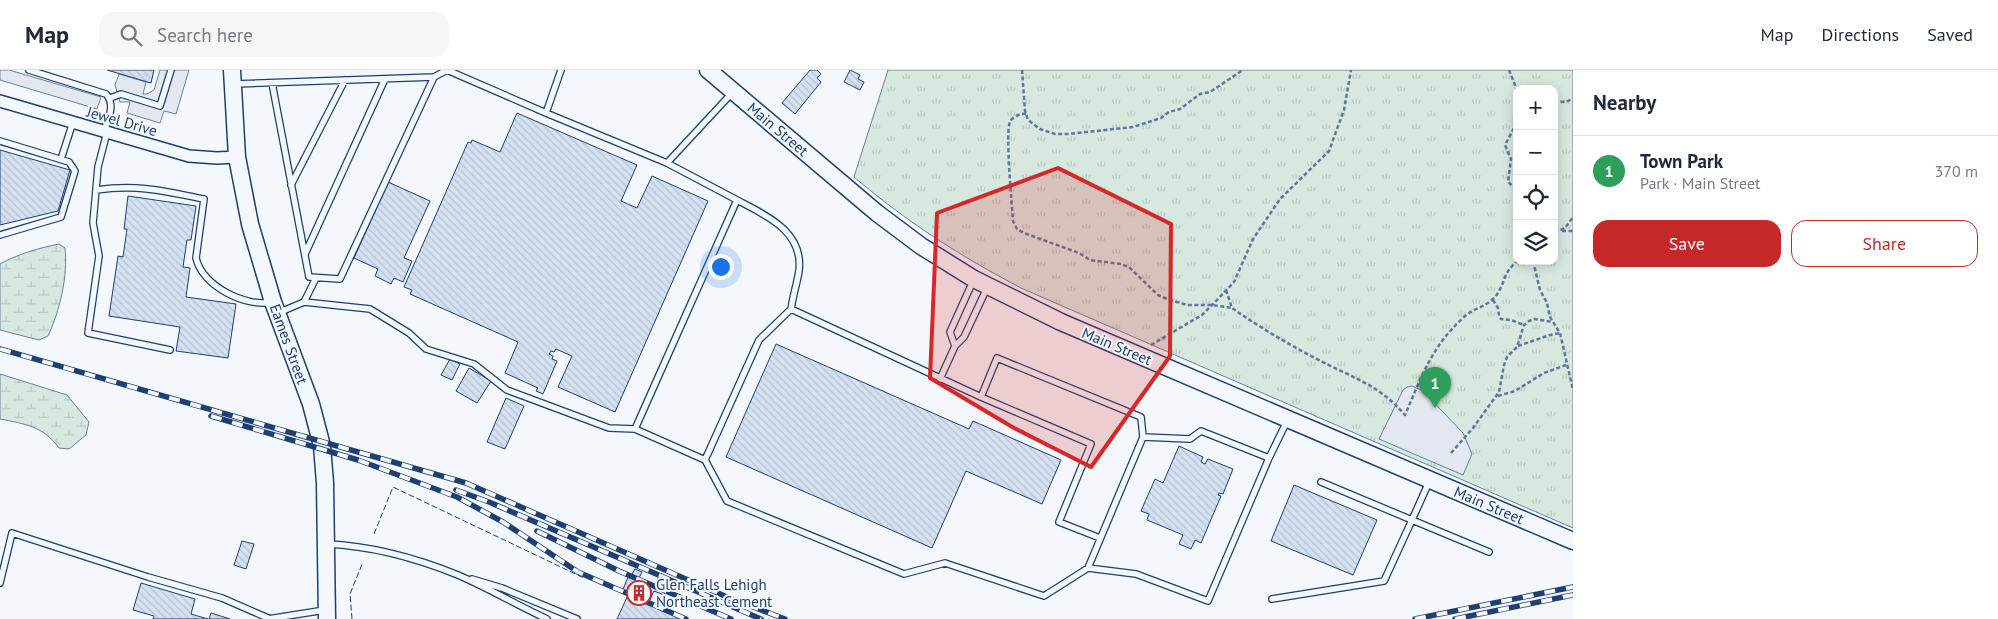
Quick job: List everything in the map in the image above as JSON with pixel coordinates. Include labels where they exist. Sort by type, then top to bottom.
[{"type":"main road","name":"Main Street","points":[[717,75],[733,92],[882,217],[921,246],[980,283],[1061,322],[1573,541]]},
{"type":"main road","name":"Eames Street","points":[[232,77],[237,156],[250,224],[275,308],[311,404],[319,434],[325,468],[327,614]]},
{"type":"street","name":"Jewel Drive","points":[[0,101],[189,156],[217,158],[237,156]]},
{"type":"lane","points":[[29,70],[102,91],[110,98],[111,108],[98,167],[93,230],[99,250],[88,333],[170,350]]},
{"type":"lane","points":[[110,98],[121,94],[160,106],[171,70]]},
{"type":"lane","points":[[232,77],[272,83],[434,77],[447,70],[667,163],[780,224],[797,246],[799,269],[791,309],[759,340],[705,460]]},
{"type":"lane","points":[[546,113],[561,70]]},
{"type":"lane","points":[[272,83],[309,277],[340,279],[434,77]]},
{"type":"lane","points":[[305,256],[385,79]]},
{"type":"lane","points":[[291,185],[345,80]]},
{"type":"lane","points":[[667,163],[733,92]]},
{"type":"lane","points":[[61,159],[73,122]]},
{"type":"lane","points":[[0,141],[61,159],[71,163],[75,171],[61,217],[0,235]]},
{"type":"lane","points":[[96,190],[132,186],[204,199],[196,258],[198,268],[205,277],[240,299],[275,308],[304,302],[370,309],[410,332],[426,348],[474,364],[507,390],[609,428],[635,429],[705,460],[727,501],[904,574],[945,563],[1044,596],[1088,568],[1143,437],[1141,417],[997,358],[981,397]]},
{"type":"lane","points":[[635,429],[737,200]]},
{"type":"lane","points":[[304,302],[316,278]]},
{"type":"lane","points":[[955,346],[950,332],[980,283]]},
{"type":"lane","points":[[940,379],[955,346],[964,337],[980,283]]},
{"type":"lane","points":[[791,309],[940,379],[1092,444],[1059,522],[1100,538]]},
{"type":"lane","points":[[1088,568],[1136,574],[1208,601],[1287,420]]},
{"type":"lane","points":[[1143,437],[1190,439],[1201,431],[1269,458]]},
{"type":"lane","points":[[1272,600],[1384,581],[1430,480]]},
{"type":"lane","points":[[1322,482],[1489,552]]},
{"type":"lane","points":[[0,583],[12,533],[148,577],[222,598],[268,618],[327,614]]},
{"type":"lane","points":[[325,544],[356,546],[394,553],[502,588],[577,619]]},
{"type":"lane","points":[[458,575],[547,619]]},
{"type":"path","points":[[1022,70],[1026,114],[1032,124],[1055,134],[1132,128],[1180,109],[1200,94],[1210,92],[1243,70]]},
{"type":"path","points":[[1136,354],[1202,315],[1234,282],[1252,239],[1280,199],[1329,151],[1344,110],[1351,70]]},
{"type":"path","points":[[1509,70],[1515,85]]},
{"type":"path","points":[[1558,102],[1573,98]]},
{"type":"path","points":[[1026,114],[1013,118],[1008,126],[1007,140],[1012,214],[1017,229],[1024,234],[1079,253],[1090,260],[1129,266],[1158,295],[1167,299],[1187,306],[1212,305],[1232,308],[1311,356],[1376,388],[1392,400],[1405,416],[1433,352],[1444,336],[1466,315],[1492,300],[1501,288],[1506,271],[1513,265]]},
{"type":"path","points":[[1513,130],[1505,145],[1511,159],[1508,182],[1513,187]]},
{"type":"path","points":[[1561,231],[1566,228],[1573,217]]},
{"type":"path","points":[[1561,231],[1573,231]]},
{"type":"path","points":[[1534,265],[1540,290],[1560,333],[1573,390]]},
{"type":"path","points":[[1226,290],[1232,308]]},
{"type":"path","points":[[1492,300],[1498,308],[1498,316],[1501,319],[1511,320],[1524,326]]},
{"type":"path","points":[[1517,347],[1524,326],[1529,320],[1554,322]]},
{"type":"path","points":[[1450,453],[1473,428],[1496,396],[1501,387],[1507,357],[1517,347],[1560,333]]},
{"type":"path","points":[[1496,396],[1514,391],[1544,373],[1566,365]]},
{"type":"highlighted area","points":[[1058,168],[1171,224],[1170,356],[1091,467],[1014,428],[930,378],[937,213]]},
{"type":"green space","points":[[888,70],[1573,70],[1573,528],[1021,288],[934,237],[854,177]]},
{"type":"green space","points":[[59,244],[65,248],[64,281],[56,315],[48,336],[39,340],[0,330],[0,264],[14,257]]},
{"type":"green space","points":[[0,374],[67,395],[89,422],[86,435],[69,449],[59,448],[40,430],[0,419]]},
{"type":"shaded area","points":[[0,70],[9,70],[101,97],[97,109],[0,80]]},
{"type":"shaded area","points":[[160,70],[189,70],[176,114],[164,111],[160,123],[127,113],[130,102],[120,102],[115,85],[119,74],[146,82],[143,94],[147,94],[154,90]]},
{"type":"shaded area","points":[[1412,386],[1423,391],[1463,433],[1472,454],[1463,475],[1379,439],[1403,390]]},
{"type":"building","points":[[107,70],[154,70],[151,83]]},
{"type":"building","points":[[810,70],[817,70],[821,74],[817,78],[821,82],[795,114],[782,103]]},
{"type":"building","points":[[850,70],[860,75],[858,79],[864,82],[860,90],[844,82]]},
{"type":"building","points":[[517,113],[637,165],[621,201],[637,208],[652,176],[708,201],[615,412],[558,387],[572,356],[556,349],[554,352],[551,351],[549,354],[553,356],[552,359],[557,361],[543,394],[536,391],[538,388],[505,373],[518,342],[410,294],[412,290],[404,287],[468,142],[471,143],[472,140],[500,152]]},
{"type":"building","points":[[0,150],[70,170],[58,211],[0,225]]},
{"type":"building","points":[[388,182],[430,201],[404,258],[412,261],[403,282],[394,278],[391,284],[375,276],[378,269],[354,258]]},
{"type":"building","points":[[128,196],[196,206],[191,240],[187,240],[183,267],[190,268],[186,297],[236,304],[228,358],[176,351],[180,327],[109,316],[118,256],[123,257],[127,229],[124,229]]},
{"type":"building","points":[[776,344],[969,429],[973,421],[1061,460],[1042,504],[966,471],[932,548],[726,457]]},
{"type":"building","points":[[450,359],[460,364],[452,380],[441,375]]},
{"type":"building","points":[[469,368],[491,381],[477,403],[456,391]]},
{"type":"building","points":[[506,398],[524,406],[505,449],[487,442]]},
{"type":"building","points":[[1179,446],[1203,457],[1201,462],[1205,464],[1208,459],[1233,469],[1223,494],[1219,493],[1218,495],[1221,496],[1201,543],[1195,540],[1191,549],[1179,544],[1183,535],[1147,520],[1149,514],[1141,511],[1155,479],[1163,483]]},
{"type":"building","points":[[1294,485],[1377,520],[1353,575],[1271,541]]},
{"type":"building","points":[[242,541],[254,544],[246,569],[234,565]]},
{"type":"building","name":"Glen Falls Lehigh Northeast Cement","points":[[635,569],[642,572],[638,580],[654,587],[658,578],[669,583],[664,595],[654,591],[648,604],[682,619],[617,619],[628,595],[622,592],[628,577],[630,578]]},
{"type":"building","points":[[141,583],[195,599],[191,614],[208,619],[153,619],[154,616],[133,610]]},
{"type":"building","points":[[211,613],[230,619],[209,619]]},
{"type":"railway","points":[[0,349],[466,483],[727,597],[785,619]]},
{"type":"railway","points":[[211,416],[358,460],[457,497],[503,522],[578,572],[686,619]]},
{"type":"railway","points":[[456,490],[489,502],[761,619]]},
{"type":"railway","points":[[537,531],[619,571],[731,619]]},
{"type":"railway","points":[[1415,619],[1573,587]]},
{"type":"railway","points":[[1455,619],[1573,595]]},
{"type":"fence","points":[[374,534],[393,487],[584,578]]},
{"type":"fence","points":[[352,619],[350,594],[363,562]]},
{"type":"place","name":"Town Park","points":[[1435,408]]},
{"type":"place","name":"Glen Falls Lehigh Northeast Cement","points":[[639,593]]}]
